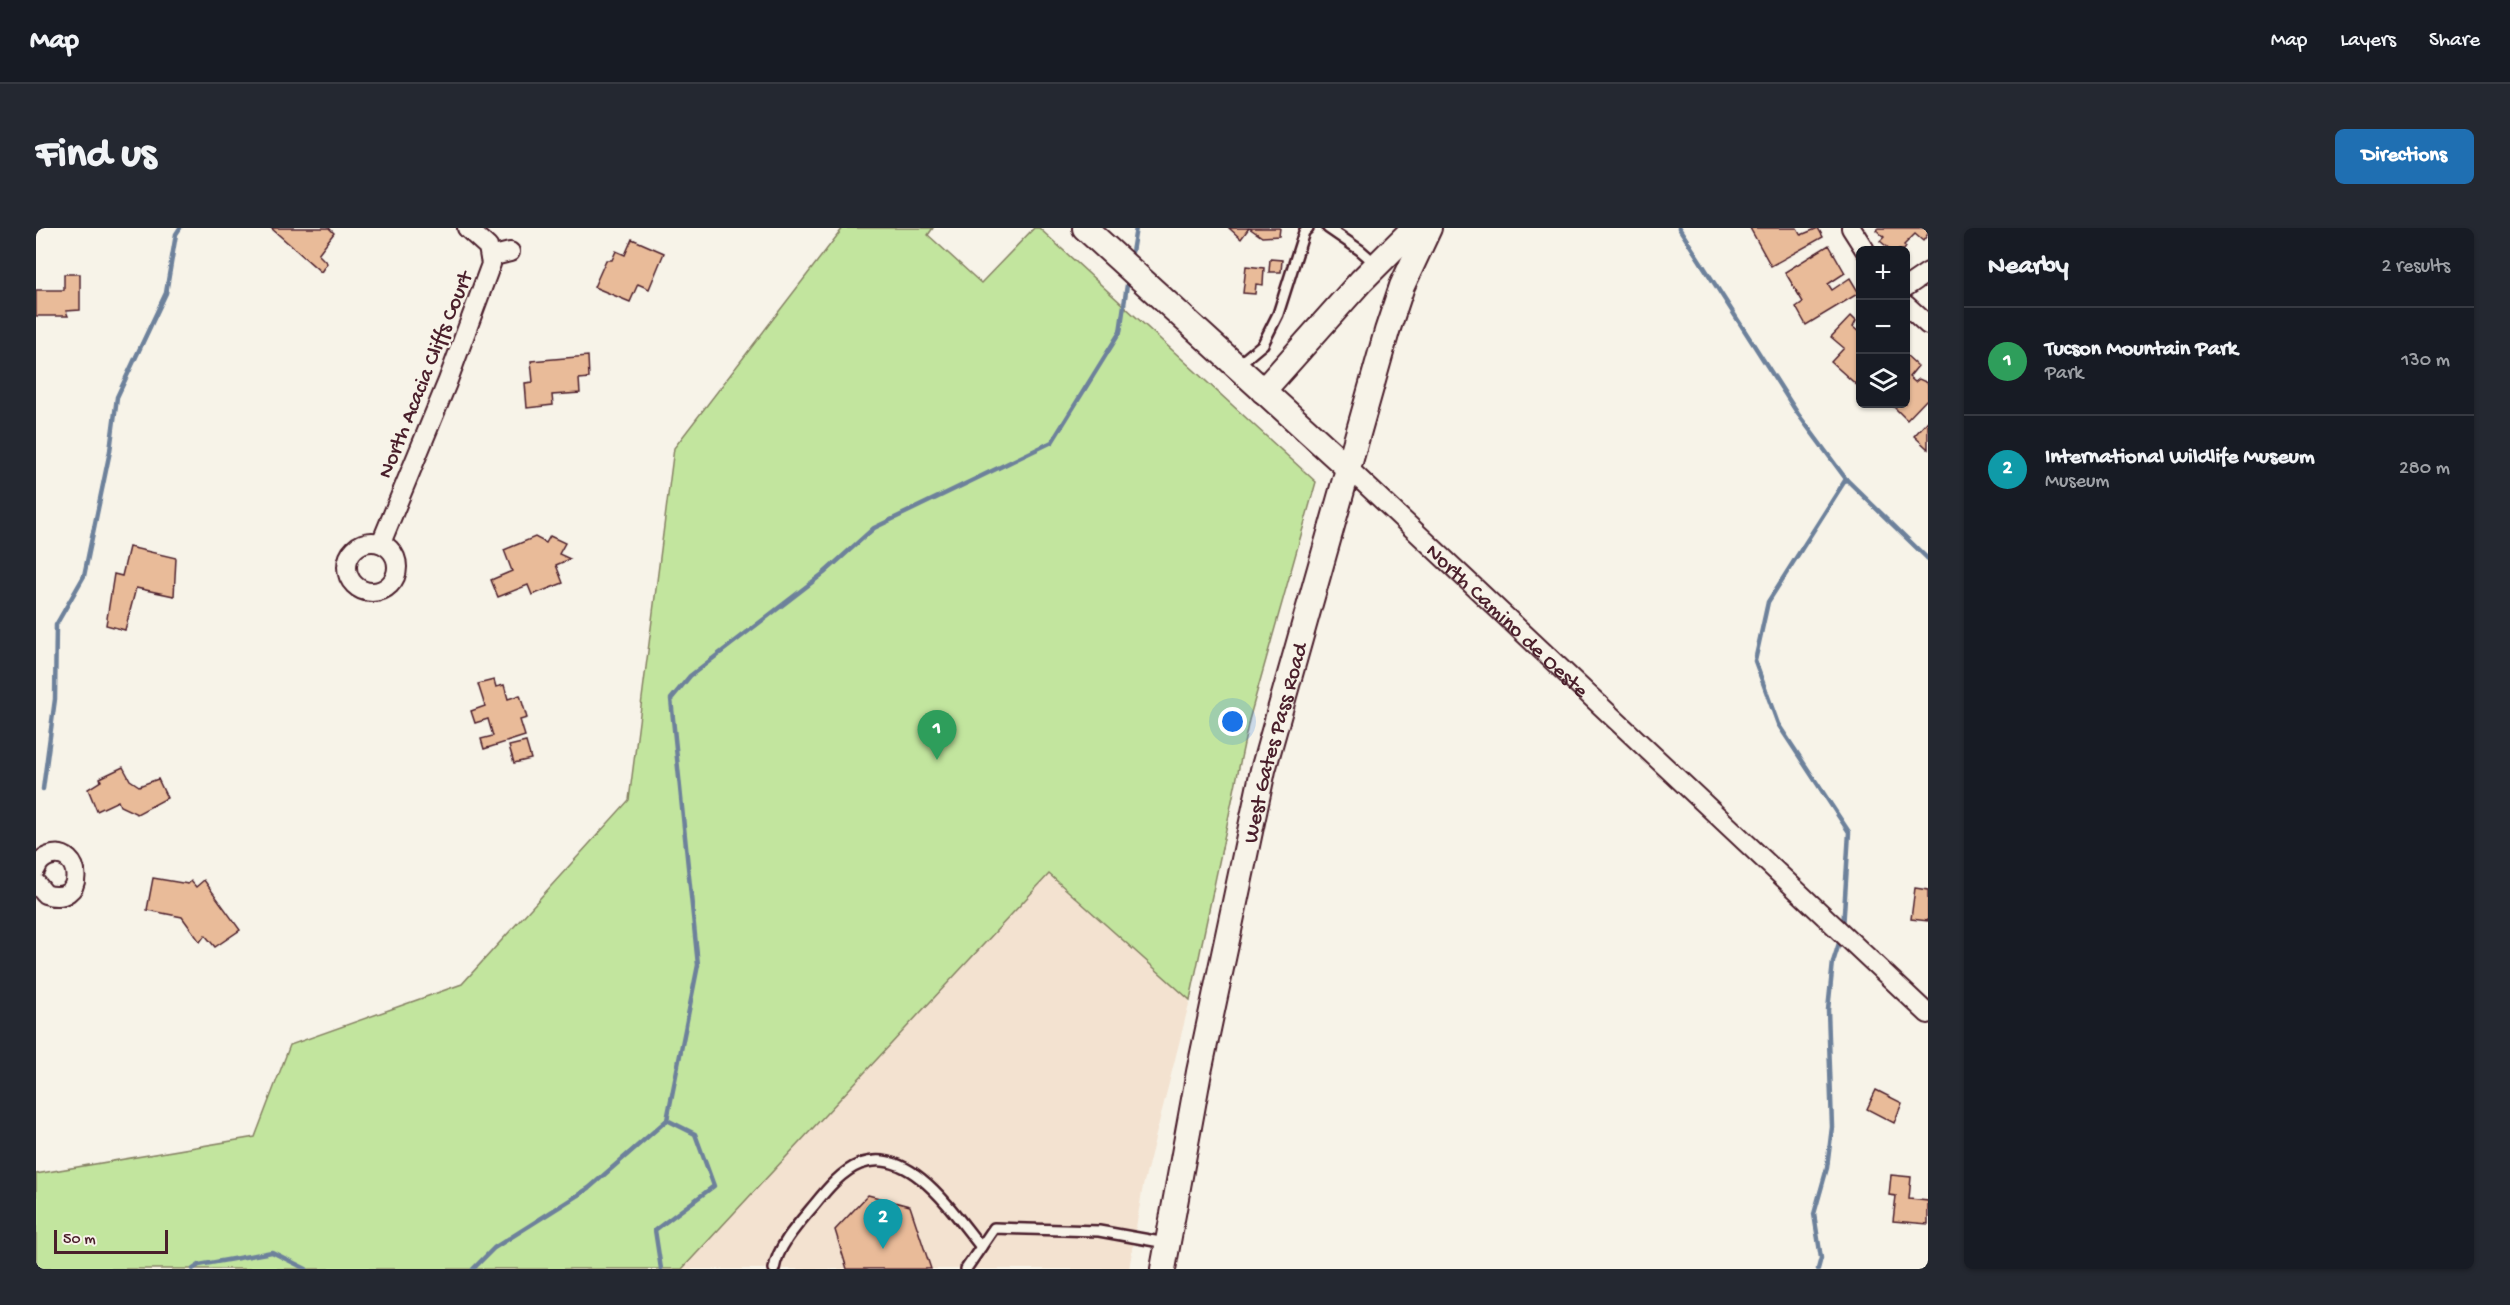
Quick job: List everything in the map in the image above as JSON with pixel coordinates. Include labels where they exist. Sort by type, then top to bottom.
[{"type":"main road","name":"North Camino de Oeste","points":[[1085,228],[1347,467]]},
{"type":"main road","points":[[1263,391],[1377,265],[1414,228]]},
{"type":"main road","name":"West Gates Pass Road","points":[[1163,1269],[1201,1060],[1263,770],[1347,467],[1402,286],[1429,228]]},
{"type":"street","name":"North Acacia Cliffs Court","points":[[381,543],[486,283],[491,264],[488,247],[467,228]]},
{"type":"street","points":[[1851,228],[1862,246]]},
{"type":"street","points":[[490,257],[510,252]]},
{"type":"street","points":[[1910,284],[1928,273]]},
{"type":"street","points":[[1910,309],[1928,325]]},
{"type":"street","name":"North Camino de Oeste","points":[[1347,467],[1928,1014]]},
{"type":"street","points":[[36,883],[45,894],[59,896],[71,890],[76,878],[73,864],[62,856],[55,855],[38,860]]},
{"type":"lane","points":[[1236,366],[1263,344],[1278,314],[1290,269],[1304,232],[1308,228]]},
{"type":"lane","points":[[1328,228],[1377,265]]},
{"type":"lane","points":[[774,1269],[776,1258],[798,1225],[837,1179],[859,1164],[878,1160],[896,1164],[935,1189],[981,1247]]},
{"type":"lane","points":[[966,1269],[994,1228],[1099,1231],[1168,1243]]},
{"type":"shaded area","points":[[1049,874],[1190,1000],[1143,1186],[1129,1269],[682,1269]]},
{"type":"green space","points":[[843,228],[933,228],[928,235],[981,283],[1034,228],[1039,228],[1316,482],[1249,720],[1190,1000],[1049,874],[682,1269],[36,1269],[36,1174],[255,1137],[290,1045],[462,984],[629,800],[674,448]]},
{"type":"building","points":[[271,228],[329,228],[334,233],[318,254],[327,263],[321,272]]},
{"type":"building","points":[[1229,228],[1249,228],[1241,239]]},
{"type":"building","points":[[1249,228],[1280,228],[1279,236],[1262,237]]},
{"type":"building","points":[[1750,228],[1797,228],[1801,235],[1818,228],[1823,237],[1771,266]]},
{"type":"building","points":[[1878,228],[1928,228],[1928,234],[1923,241],[1915,234],[1905,246],[1886,246],[1880,241],[1884,237],[1876,230]]},
{"type":"building","points":[[632,239],[664,253],[649,289],[638,284],[630,302],[594,287],[606,260],[612,260],[616,251],[625,255]]},
{"type":"building","points":[[1829,245],[1845,273],[1828,284],[1832,290],[1850,278],[1856,288],[1856,295],[1806,325],[1796,307],[1803,302],[1785,272]]},
{"type":"building","points":[[1270,259],[1282,260],[1281,272],[1269,272]]},
{"type":"building","points":[[1246,266],[1264,268],[1263,285],[1256,284],[1255,294],[1243,293]]},
{"type":"building","points":[[64,274],[80,274],[80,310],[66,311],[68,316],[36,316],[36,290],[64,290]]},
{"type":"building","points":[[1851,316],[1856,321],[1853,327],[1856,330],[1856,384],[1831,362],[1844,348],[1831,337]]},
{"type":"building","points":[[588,356],[589,378],[579,379],[580,393],[552,395],[553,405],[527,408],[525,383],[533,382],[531,361]]},
{"type":"building","points":[[1910,359],[1918,366],[1910,376]]},
{"type":"building","points":[[1910,378],[1915,382],[1919,379],[1928,383],[1928,398],[1907,420],[1895,408],[1910,408]]},
{"type":"building","points":[[1928,421],[1928,449],[1914,436]]},
{"type":"building","points":[[550,536],[565,543],[559,554],[570,559],[556,565],[563,583],[532,595],[528,585],[498,597],[491,580],[512,571],[504,550],[535,537],[546,543]]},
{"type":"building","points":[[129,547],[176,558],[174,596],[136,588],[125,630],[106,625],[114,574],[122,576]]},
{"type":"building","points":[[494,680],[496,687],[504,685],[508,699],[520,695],[527,718],[520,720],[525,736],[484,749],[481,739],[493,736],[488,719],[475,723],[471,711],[485,706],[478,684]]},
{"type":"building","points":[[526,742],[531,759],[514,763],[509,746]]},
{"type":"building","points":[[123,767],[130,780],[139,786],[158,779],[167,798],[137,814],[120,806],[118,801],[97,811],[88,789],[101,781],[100,778]]},
{"type":"building","points":[[153,878],[188,884],[191,881],[196,887],[204,880],[240,930],[215,947],[205,935],[200,942],[182,917],[147,910]]},
{"type":"building","points":[[1915,888],[1928,890],[1928,921],[1911,919]]},
{"type":"building","points":[[1876,1090],[1902,1103],[1894,1123],[1867,1109]]},
{"type":"building","points":[[1891,1175],[1911,1177],[1909,1199],[1928,1201],[1928,1224],[1893,1221],[1896,1196],[1889,1195]]},
{"type":"building","points":[[868,1195],[910,1206],[931,1269],[847,1269],[835,1230]]},
{"type":"waterway","points":[[43,789],[55,699],[56,625],[84,576],[110,451],[117,397],[166,293],[176,234],[180,228]]},
{"type":"waterway","points":[[1131,258],[1136,228]]},
{"type":"waterway","points":[[1679,228],[1798,414],[1846,479],[1928,559]]},
{"type":"waterway","points":[[473,1269],[494,1248],[589,1188],[667,1120],[698,965],[671,699],[690,676],[824,573],[874,528],[1052,442],[1120,332],[1128,278]]},
{"type":"waterway","points":[[1843,929],[1849,832],[1778,724],[1755,661],[1768,602],[1846,479]]},
{"type":"waterway","points":[[1818,1269],[1821,1258],[1814,1214],[1827,1168],[1832,1127],[1828,1010],[1833,962],[1841,937]]},
{"type":"waterway","points":[[661,1269],[655,1230],[714,1186],[695,1134],[667,1120]]},
{"type":"waterway","points":[[193,1269],[199,1265],[272,1252],[306,1269]]},
{"type":"place","name":"Tucson Mountain Park","points":[[937,760]]},
{"type":"place","name":"International Wildlife Museum","points":[[883,1249]]}]
